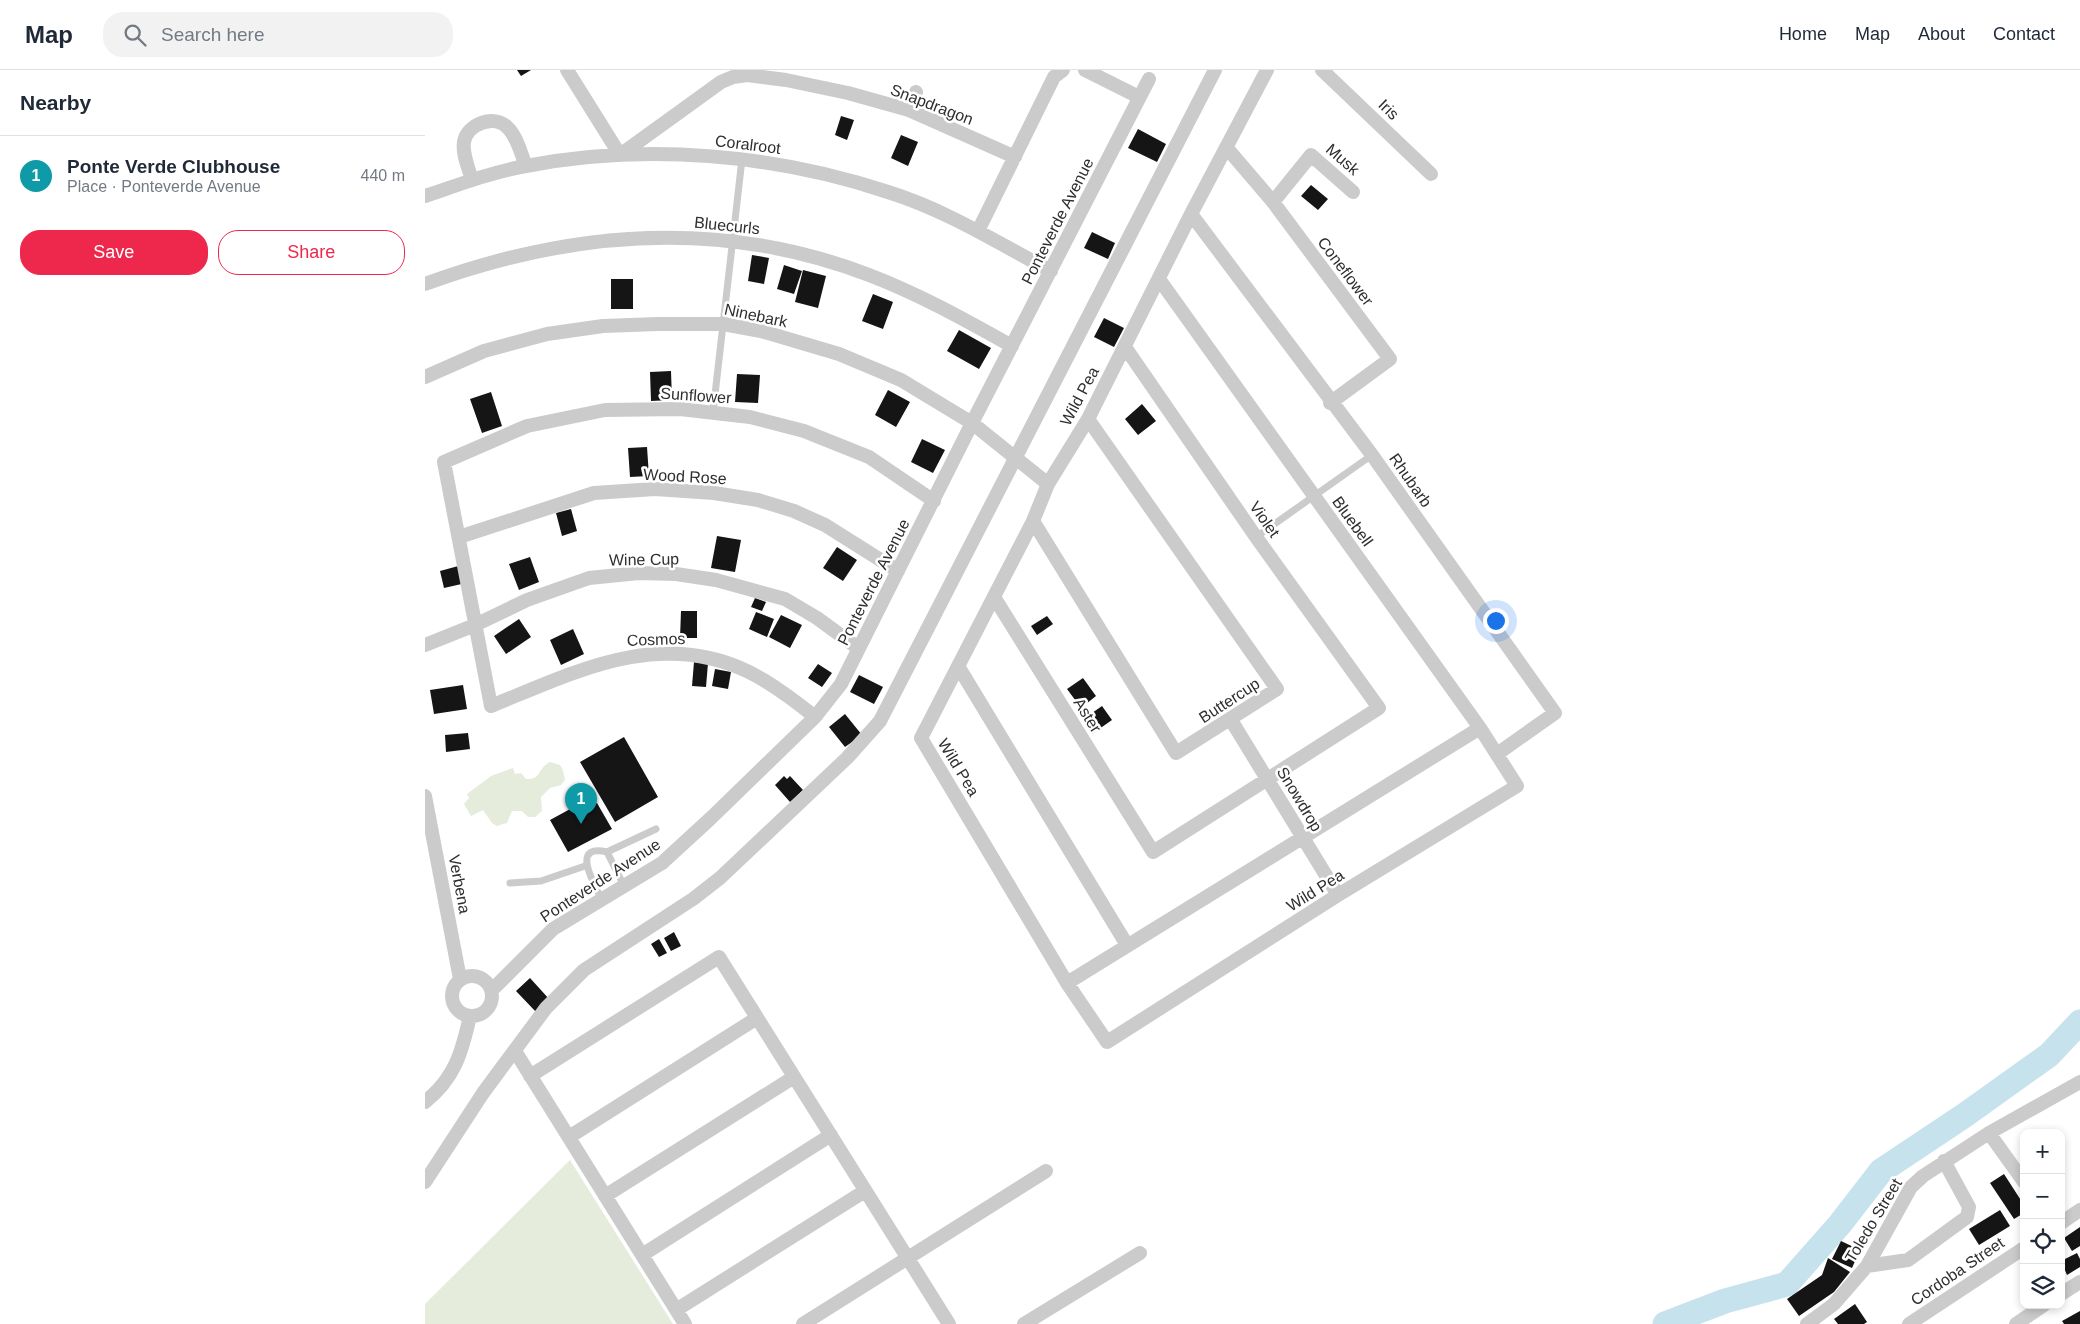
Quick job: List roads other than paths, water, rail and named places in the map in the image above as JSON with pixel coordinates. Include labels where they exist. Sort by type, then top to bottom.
[{"type":"street","points":[[567,70],[620,155]]},
{"type":"street","points":[[978,230],[1055,76],[1063,70]]},
{"type":"street","points":[[1085,70],[1139,97]]},
{"type":"street","points":[[425,1182],[483,1093],[546,1008],[584,970],[693,899],[719,878],[847,758],[880,721],[1215,70]]},
{"type":"street","name":"Wild Pea","points":[[1267,70],[1191,214],[1088,418],[1048,484],[1033,521],[921,738],[1067,983],[1107,1042],[1338,895],[1517,786]]},
{"type":"street","name":"Iris","points":[[1322,70],[1431,174]]},
{"type":"street","name":"Snapdragon","points":[[620,155],[721,82],[733,77],[747,75],[788,75],[909,110],[1015,157]]},
{"type":"street","name":"Ponteverde Avenue","points":[[492,990],[553,929],[662,863],[815,716],[841,684],[972,423],[1149,79]]},
{"type":"street","points":[[909,110],[916,92]]},
{"type":"street","points":[[472,180],[464,150],[464,142],[467,134],[483,122],[495,121],[507,126],[526,166]]},
{"type":"street","name":"Coneflower","points":[[1226,147],[1273,202],[1390,359],[1330,403]]},
{"type":"street","name":"Coralroot","points":[[425,196],[472,180],[526,166],[620,155],[742,159],[826,174],[889,192],[978,230],[1051,271]]},
{"type":"street","name":"Musk","points":[[1273,202],[1311,155],[1353,192]]},
{"type":"street","name":"Rhubarb","points":[[1191,214],[1330,403],[1371,455],[1555,713],[1497,754]]},
{"type":"street","name":"Bluecurls","points":[[425,284],[473,266],[561,246],[653,236],[733,242],[793,251],[869,274],[930,301],[1012,346]]},
{"type":"street","name":"Bluebell","points":[[1159,279],[1480,728],[1517,786]]},
{"type":"street","name":"Ninebark","points":[[425,377],[484,351],[547,334],[603,326],[723,324],[761,331],[839,354],[901,380],[972,423],[1048,484]]},
{"type":"street","name":"Violet","points":[[1125,347],[1256,537],[1379,708],[1268,780]]},
{"type":"street","name":"Sunflower","points":[[459,537],[444,462],[527,426],[605,410],[679,409],[750,417],[803,432],[869,458],[934,501]]},
{"type":"street","name":"Buttercup","points":[[1033,521],[1176,753],[1231,720],[1277,689],[1088,418]]},
{"type":"street","name":"Wood Rose","points":[[459,537],[594,493],[655,489],[714,493],[758,500],[794,511],[825,526],[899,571]]},
{"type":"street","points":[[459,537],[475,625]]},
{"type":"street","name":"Wine Cup","points":[[425,645],[475,625],[527,600],[589,578],[639,573],[676,574],[724,582],[785,599],[817,618],[858,648]]},
{"type":"street","name":"Aster","points":[[994,597],[1153,852],[1268,780]]},
{"type":"street","name":"Cosmos","points":[[475,625],[491,706],[571,673],[619,658],[661,654],[698,656],[748,672],[781,691],[815,716]]},
{"type":"street","points":[[958,666],[1127,945]]},
{"type":"street","name":"Snowdrop","points":[[1231,720],[1338,895]]},
{"type":"street","points":[[1067,983],[1480,728]]},
{"type":"street","name":"Verbena","points":[[425,796],[460,979]]},
{"type":"street","points":[[530,1076],[719,957],[949,1324]]},
{"type":"street","points":[[473,975],[485,979],[492,990],[493,1000],[488,1009],[480,1015],[470,1016],[462,1014],[452,1001],[452,992],[455,985],[460,979],[473,975]]},
{"type":"street","points":[[425,1102],[442,1087],[455,1066],[463,1046],[470,1016]]},
{"type":"street","points":[[569,1137],[757,1018]]},
{"type":"street","points":[[515,1051],[685,1324]]},
{"type":"street","points":[[605,1196],[794,1077]]},
{"type":"street","name":"Toledo Street","points":[[1807,1324],[1834,1304],[1867,1266],[1911,1187],[1923,1176],[1943,1160],[2080,1082]]},
{"type":"street","points":[[1989,1133],[2020,1176]]},
{"type":"street","points":[[641,1254],[831,1135]]},
{"type":"street","points":[[1867,1266],[1908,1260],[1967,1217],[1969,1207],[1943,1160]]},
{"type":"street","points":[[803,1324],[1046,1171]]},
{"type":"street","points":[[676,1310],[865,1190]]},
{"type":"street","points":[[2065,1220],[2080,1210]]},
{"type":"street","name":"Cordoba Street","points":[[1909,1324],[2020,1251]]},
{"type":"street","points":[[1024,1324],[1140,1253]]},
{"type":"street","points":[[2065,1291],[2080,1282]]},
{"type":"street","points":[[2016,1324],[2038,1309]]},
{"type":"lane","points":[[713,412],[742,159]]},
{"type":"lane","points":[[1256,537],[1371,455]]},
{"type":"lane","points":[[602,900],[585,866],[587,858],[599,850],[607,852],[656,829]]},
{"type":"lane","points":[[607,852],[624,886]]},
{"type":"lane","points":[[510,883],[541,881],[585,866]]},
{"type":"waterway","points":[[1665,1324],[1725,1301],[1787,1284],[1840,1224],[1881,1171],[1965,1115],[2049,1055],[2080,1022]]},
{"type":"place","name":"Ponte Verde Clubhouse","points":[[581,824]]}]
